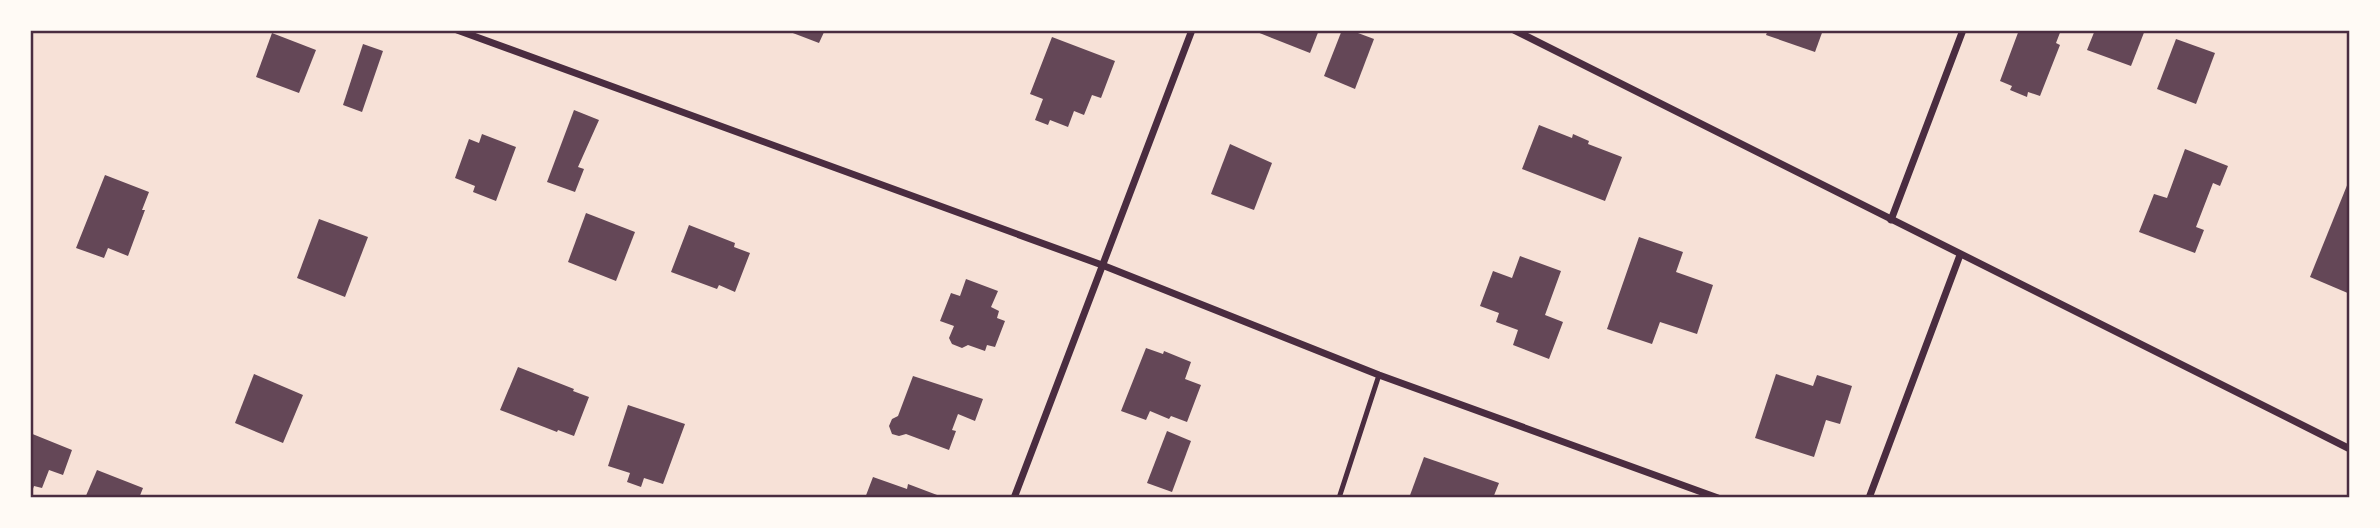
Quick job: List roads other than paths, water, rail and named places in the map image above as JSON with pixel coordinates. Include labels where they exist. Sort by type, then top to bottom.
[{"type":"street","points":[[457,30],[1102,265],[1379,375],[1718,498]]},
{"type":"street","points":[[1014,498],[1192,30]]},
{"type":"street","points":[[1514,30],[2350,449]]},
{"type":"street","points":[[1891,220],[1963,30]]},
{"type":"street","points":[[1869,498],[1960,255]]},
{"type":"lane","points":[[1339,498],[1379,375]]}]
